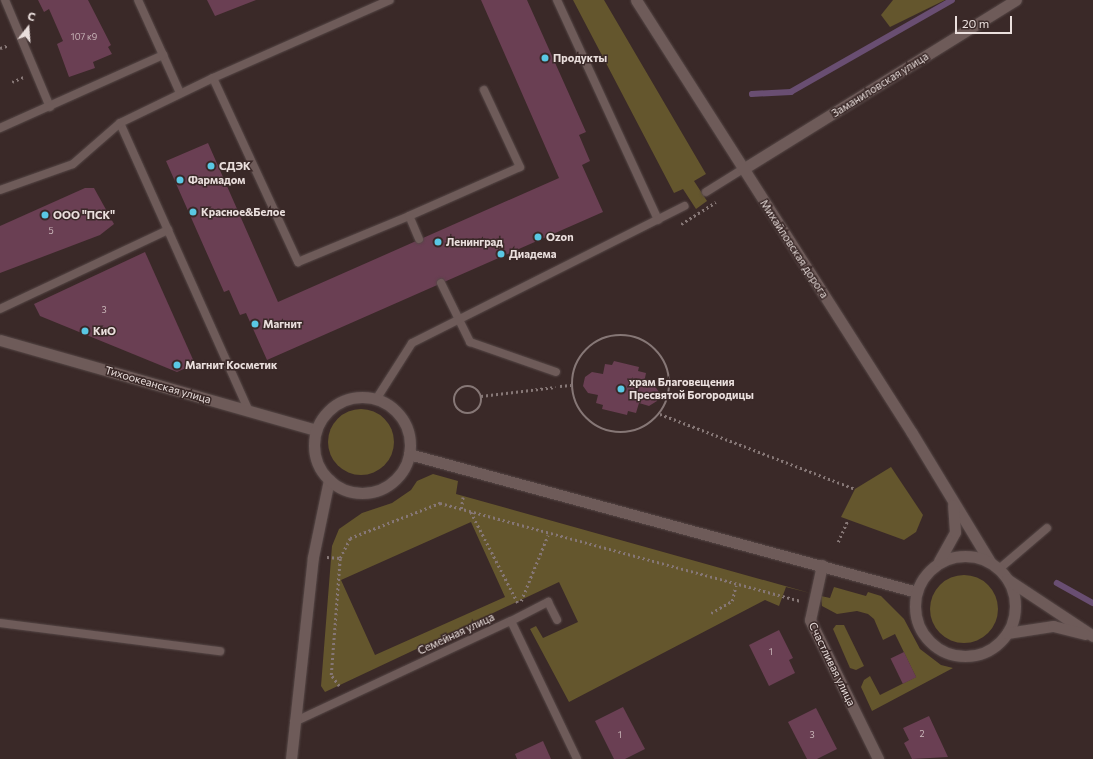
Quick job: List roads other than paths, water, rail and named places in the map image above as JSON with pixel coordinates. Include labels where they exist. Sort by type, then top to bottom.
[{"type":"street","name":"Михайловская дорога","points":[[636,0],[952,498],[990,562]]},
{"type":"street","name":"Заманиловская улица","points":[[743,169],[1016,0]]},
{"type":"street","name":"Тихоокеанская улица","points":[[0,340],[315,430]]},
{"type":"street","points":[[358,396],[377,398],[393,407],[405,421],[410,438],[409,454],[401,473],[388,486],[370,492],[348,491],[329,480],[315,457],[315,430],[324,413],[340,401],[358,396]]},
{"type":"street","points":[[409,454],[822,565],[916,592]]},
{"type":"street","points":[[291,759],[312,557],[329,480]]},
{"type":"street","name":"Михайловская дорога","points":[[937,564],[947,552],[955,532],[952,498]]},
{"type":"street","points":[[1007,578],[1015,606],[1007,633],[989,650],[966,656],[942,651],[932,644],[918,625],[916,592],[922,579],[937,564],[964,556],[990,562],[1007,578],[1093,636]]},
{"type":"street","name":"Счастливая улица","points":[[822,565],[810,620],[878,759]]},
{"type":"street","points":[[1007,633],[1053,626],[1093,636]]},
{"type":"lane","points":[[5,0],[50,107]]},
{"type":"lane","points":[[138,0],[180,94]]},
{"type":"lane","points":[[0,190],[73,164],[120,123],[213,78],[390,0]]},
{"type":"lane","points":[[557,0],[658,220]]},
{"type":"lane","points":[[0,128],[50,107],[163,55]]},
{"type":"lane","points":[[213,78],[298,262],[520,167],[484,90]]},
{"type":"lane","points":[[120,123],[249,411]]},
{"type":"lane","points":[[706,192],[743,169]]},
{"type":"lane","points":[[377,398],[412,343],[684,206]]},
{"type":"lane","points":[[408,216],[419,239]]},
{"type":"lane","points":[[0,309],[168,230]]},
{"type":"lane","points":[[442,283],[470,342],[556,372]]},
{"type":"lane","points":[[999,569],[1047,528]]},
{"type":"lane","points":[[511,621],[548,602],[557,620]]},
{"type":"lane","name":"Семейная улица","points":[[294,722],[511,621],[577,759]]},
{"type":"lane","points":[[0,623],[220,650]]},
{"type":"waterway","points":[[752,94],[791,92],[952,0]]},
{"type":"waterway","points":[[1057,583],[1093,603]]},
{"type":"place","name":"Продукты","points":[[545,58]]},
{"type":"place","name":"СДЭК","points":[[211,166]]},
{"type":"place","name":"Фармадом","points":[[180,180]]},
{"type":"place","name":"Красное&Белое","points":[[193,212]]},
{"type":"place","name":"ООО \"ПСК\"","points":[[45,215]]},
{"type":"place","name":"Ozon","points":[[538,237]]},
{"type":"place","name":"Ленинград","points":[[438,242]]},
{"type":"place","name":"Диадема","points":[[501,254]]},
{"type":"place","name":"Магнит","points":[[255,324]]},
{"type":"place","name":"КиО","points":[[85,331]]},
{"type":"place","name":"Магнит Косметик","points":[[177,365]]},
{"type":"place","name":"храм Благовещения Пресвятой Богородицы","points":[[621,389]]}]
